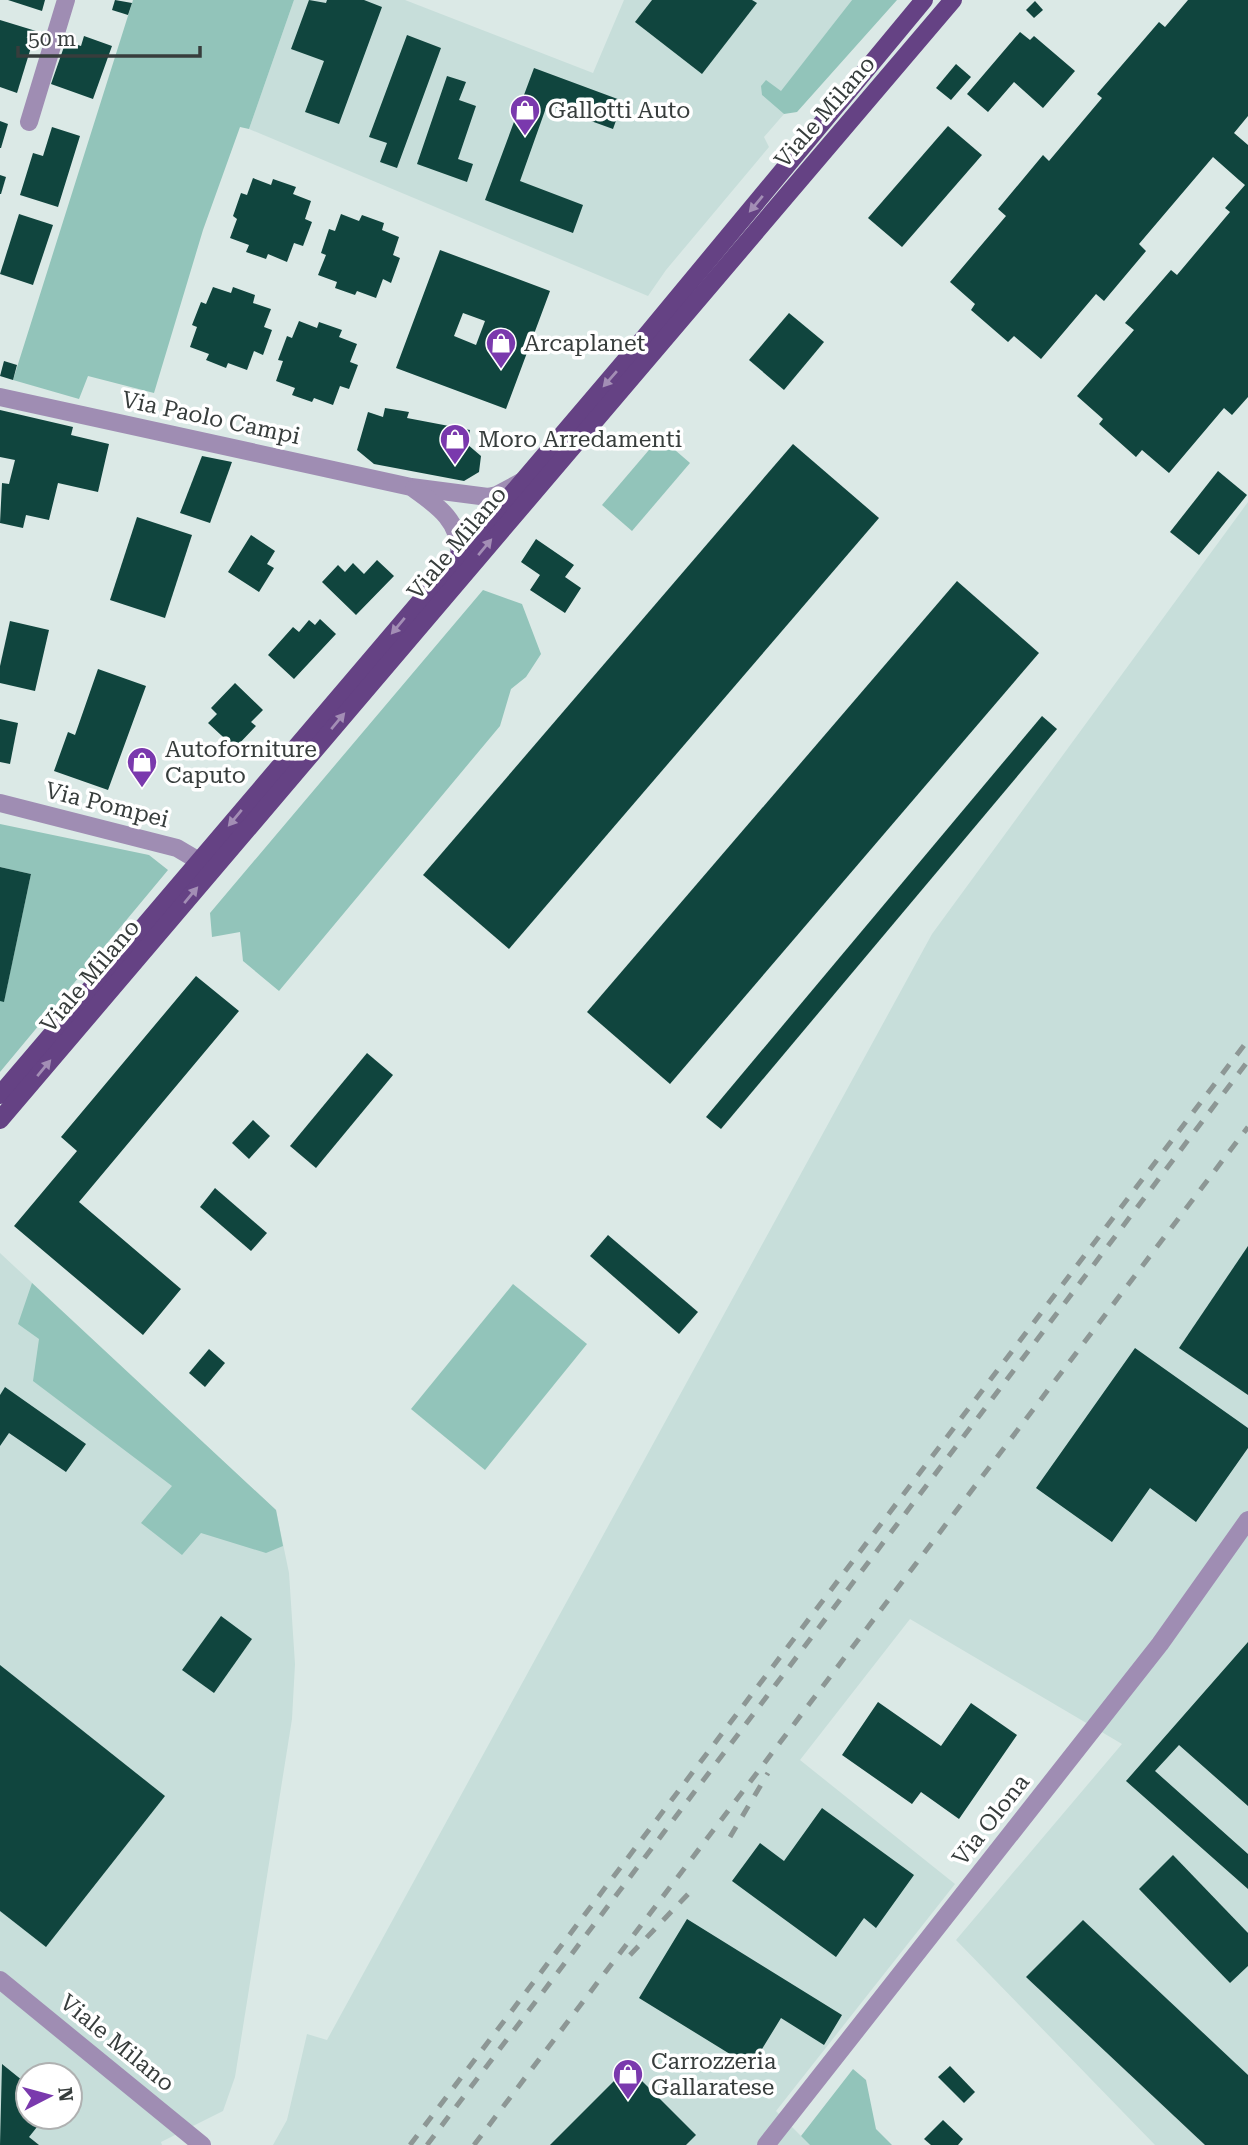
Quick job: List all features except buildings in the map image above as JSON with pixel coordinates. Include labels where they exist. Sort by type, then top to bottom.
[{"type":"main road","name":"Viale Milano","points":[[0,1095],[521,482],[924,0]]},
{"type":"main road","name":"Viale Milano","points":[[0,1120],[953,0]]},
{"type":"street","points":[[29,122],[66,0]]},
{"type":"street","name":"Via Paolo Campi","points":[[0,397],[411,487],[488,497],[521,482]]},
{"type":"street","name":"Via Paolo Campi","points":[[411,487],[444,511],[451,520],[459,537],[459,555]]},
{"type":"street","name":"Via Pompei","points":[[0,803],[177,848],[199,861]]},
{"type":"street","name":"Via Olona","points":[[766,2145],[1160,1644],[1248,1520]]},
{"type":"street","name":"Viale Milano","points":[[0,1980],[202,2145]]},
{"type":"shaded area","points":[[294,0],[405,0],[593,73],[624,0],[852,0],[781,92],[762,95],[784,114],[764,137],[769,147],[666,270],[648,296],[249,129]]},
{"type":"shaded area","points":[[1248,502],[1248,2145],[1155,2145],[956,1940],[1122,1744],[910,1619],[800,1760],[955,1884],[776,2111],[810,2145],[273,2145],[287,2120],[307,2034],[327,2040],[932,934]]},
{"type":"shaded area","points":[[0,1253],[276,1510],[289,1573],[295,1664],[292,1719],[235,2077],[223,2111],[161,2142],[162,2145],[0,2145]]},
{"type":"green space","points":[[133,0],[294,0],[249,129],[240,127],[203,230],[154,393],[88,376],[79,399],[13,380]]},
{"type":"green space","points":[[852,0],[897,0],[797,112],[784,114],[762,95],[761,86],[766,80],[781,91]]},
{"type":"green space","points":[[660,437],[690,463],[632,531],[602,505]]},
{"type":"green space","points":[[483,590],[522,604],[541,654],[526,677],[511,689],[500,726],[279,991],[243,961],[240,932],[212,937],[210,913]]},
{"type":"green space","points":[[0,824],[149,855],[168,870],[0,1072],[0,1001],[4,1001],[31,874],[0,867]]},
{"type":"green space","points":[[32,1283],[276,1510],[283,1546],[266,1553],[201,1533],[182,1555],[141,1523],[172,1486],[33,1381],[39,1339],[18,1324]]},
{"type":"green space","points":[[513,1284],[587,1344],[485,1470],[411,1409]]},
{"type":"green space","points":[[853,2069],[866,2080],[876,2129],[892,2145],[810,2145],[801,2136]]},
{"type":"railway","points":[[410,2145],[1248,1040]]},
{"type":"railway","points":[[427,2145],[1248,1061]]},
{"type":"railway","points":[[474,2145],[1248,1127]]},
{"type":"railway","points":[[730,1837],[768,1773]]},
{"type":"railway","points":[[630,1955],[691,1891]]},
{"type":"place","name":"Gallotti Auto","points":[[525,137]]},
{"type":"place","name":"Arcaplanet","points":[[501,370]]},
{"type":"place","name":"Moro Arredamenti","points":[[455,466]]},
{"type":"place","name":"Autoforniture Caputo","points":[[142,789]]},
{"type":"place","name":"Carrozzeria Gallaratese","points":[[628,2101]]}]
